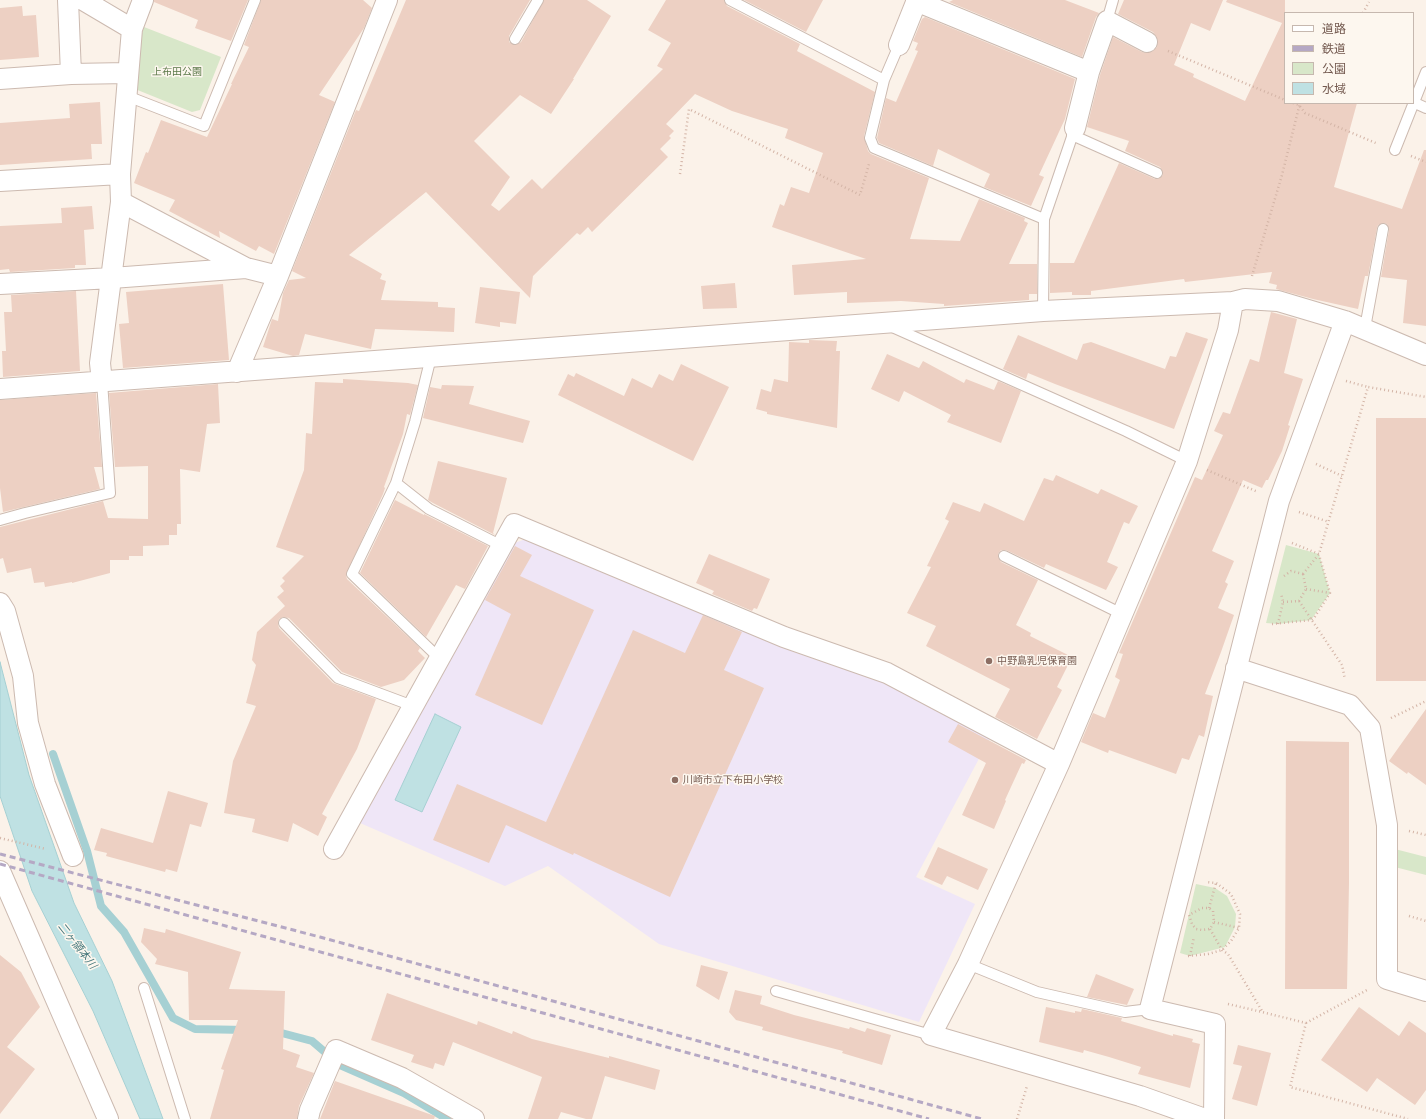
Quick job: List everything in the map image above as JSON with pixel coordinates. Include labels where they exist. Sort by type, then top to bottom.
[{"type":"street","points":[[68,0],[71,74]]},
{"type":"street","points":[[83,0],[132,30]]},
{"type":"street","points":[[102,382],[100,363],[121,202],[120,174],[127,96],[127,74],[132,30],[143,0]]},
{"type":"street","points":[[237,372],[278,276],[387,0]]},
{"type":"street","points":[[899,45],[917,0],[1088,72]]},
{"type":"street","points":[[1073,132],[1088,72],[1107,21],[1147,42]]},
{"type":"street","points":[[0,79],[71,74],[127,74]]},
{"type":"street","points":[[0,181],[120,174]]},
{"type":"street","points":[[121,202],[246,268],[278,276]]},
{"type":"street","points":[[0,284],[112,278],[246,268]]},
{"type":"street","points":[[1205,1119],[1140,1096],[931,1035],[968,964],[1059,764],[1187,461],[1228,330],[1239,301]]},
{"type":"street","points":[[0,389],[1043,311],[1239,301],[1278,301],[1365,328],[1426,355]]},
{"type":"street","points":[[1214,1119],[1215,1024],[1150,1009],[1279,501],[1345,321]]},
{"type":"street","points":[[334,849],[514,524],[784,637],[887,673],[1059,764]]},
{"type":"street","points":[[0,603],[5,611],[23,676],[28,723],[45,784],[73,856]]},
{"type":"street","points":[[1236,668],[1350,705],[1370,728],[1387,825],[1387,979],[1426,990]]},
{"type":"street","points":[[0,871],[108,1119]]},
{"type":"street","points":[[308,1119],[310,1110],[336,1050],[402,1078],[461,1113],[474,1119]]},
{"type":"lane","points":[[127,96],[204,126],[255,0]]},
{"type":"lane","points":[[515,39],[538,0]]},
{"type":"lane","points":[[730,0],[884,80]]},
{"type":"lane","points":[[1107,21],[1113,0]]},
{"type":"lane","points":[[899,45],[884,80],[870,138],[874,148],[1044,219]]},
{"type":"lane","points":[[1396,150],[1426,72]]},
{"type":"lane","points":[[1415,103],[1426,108]]},
{"type":"lane","points":[[1043,311],[1044,219],[1073,132],[1157,173]]},
{"type":"lane","points":[[1365,328],[1383,229]]},
{"type":"lane","points":[[882,323],[1126,431],[1187,461]]},
{"type":"lane","points":[[431,357],[416,422],[396,483],[352,574],[439,658]]},
{"type":"lane","points":[[0,520],[110,494],[102,382]]},
{"type":"lane","points":[[396,483],[429,509],[502,546]]},
{"type":"lane","points":[[1004,556],[1122,614]]},
{"type":"lane","points":[[284,623],[338,678],[413,706]]},
{"type":"lane","points":[[968,964],[1037,992],[1125,1012],[1150,1009]]},
{"type":"lane","points":[[144,988],[185,1119]]},
{"type":"lane","points":[[776,991],[931,1035]]},
{"type":"path","points":[[1364,12],[1369,2]]},
{"type":"path","points":[[1147,42],[1284,100]]},
{"type":"path","points":[[1299,104],[1305,113],[1426,162]]},
{"type":"path","points":[[1239,301],[1282,175],[1299,104]]},
{"type":"path","points":[[680,174],[688,109],[860,195],[874,148]]},
{"type":"path","points":[[1342,380],[1368,387],[1426,397]]},
{"type":"path","points":[[1299,601],[1306,589],[1303,574],[1319,554],[1368,387]]},
{"type":"path","points":[[1187,461],[1279,501]]},
{"type":"path","points":[[1312,462],[1342,476]]},
{"type":"path","points":[[1297,511],[1329,522]]},
{"type":"path","points":[[1287,541],[1319,554]]},
{"type":"path","points":[[1319,554],[1330,593]]},
{"type":"path","points":[[1283,578],[1291,571],[1303,574]]},
{"type":"path","points":[[1278,624],[1283,602],[1280,589]]},
{"type":"path","points":[[1306,589],[1330,593]]},
{"type":"path","points":[[1266,623],[1278,624],[1311,620],[1330,593]]},
{"type":"path","points":[[1283,602],[1299,601]]},
{"type":"path","points":[[1299,601],[1342,665],[1350,705]]},
{"type":"path","points":[[1370,728],[1426,701]]},
{"type":"path","points":[[0,838],[73,856]]},
{"type":"path","points":[[1196,928],[1190,956],[1208,954],[1222,950],[1239,928],[1240,914],[1235,902],[1230,894],[1216,883],[1209,908]]},
{"type":"path","points":[[1202,908],[1209,908],[1213,911],[1214,922],[1210,929],[1202,930],[1196,928],[1192,924],[1190,915],[1202,908]]},
{"type":"path","points":[[1214,922],[1239,928]]},
{"type":"path","points":[[1210,929],[1222,950],[1228,954],[1262,1012]]},
{"type":"path","points":[[1225,1004],[1306,1023],[1387,979]]},
{"type":"path","points":[[1306,1023],[1290,1087],[1408,1119]]},
{"type":"path","points":[[1017,1119],[1034,1064]]},
{"type":"shaded area","name":"川崎市立下布田小学校","points":[[526,539],[794,652],[880,681],[990,738],[916,877],[975,904],[919,1022],[659,944],[548,866],[505,886],[360,823],[511,544]]},
{"type":"green space","name":"上布田公園","points":[[144,27],[221,57],[200,110],[192,112],[135,89],[141,37]]},
{"type":"green space","points":[[1286,545],[1319,554],[1330,593],[1311,620],[1278,624],[1266,623]]},
{"type":"green space","points":[[1387,847],[1426,857],[1426,875],[1387,865]]},
{"type":"green space","points":[[1196,884],[1215,888],[1227,896],[1236,914],[1235,927],[1225,947],[1190,956],[1180,953]]},
{"type":"water","name":"二ヶ領本川","points":[[0,662],[29,775],[74,903],[112,981],[163,1119],[140,1119],[93,1011],[32,891],[0,796]]},
{"type":"water","points":[[435,714],[461,727],[422,812],[395,800]]},
{"type":"building","points":[[154,0],[248,0],[231,41],[195,28],[198,20],[154,2]]},
{"type":"building","points":[[261,0],[363,0],[372,8],[364,28],[319,95],[335,102],[274,254],[259,246],[256,251],[219,231],[220,238],[169,211],[175,200],[134,183],[161,120],[207,137],[249,47],[244,45]]},
{"type":"building","points":[[406,0],[530,0],[509,36],[509,42],[515,45],[521,42],[544,0],[587,0],[611,16],[574,79],[551,114],[520,95],[474,141],[510,177],[491,205],[499,211],[532,179],[542,189],[663,69],[657,66],[671,43],[648,30],[666,0],[724,0],[727,6],[800,44],[797,51],[875,92],[864,136],[868,151],[871,154],[929,178],[910,239],[960,241],[979,199],[1025,218],[1024,221],[1028,223],[1009,264],[1037,264],[1037,294],[1029,294],[1029,300],[944,306],[944,304],[901,301],[847,303],[847,292],[794,295],[792,265],[866,259],[772,227],[780,204],[784,206],[791,187],[809,193],[823,153],[785,138],[788,129],[732,111],[695,94],[666,124],[674,131],[669,136],[671,138],[660,149],[668,157],[592,232],[588,227],[580,235],[577,233],[533,276],[530,298],[426,192],[349,255],[382,274],[380,279],[386,281],[381,300],[438,302],[438,307],[455,308],[454,332],[375,329],[371,349],[305,334],[299,355],[293,356],[263,347],[272,319],[278,321],[283,293],[289,280],[306,278],[292,271],[356,110],[359,111]]},
{"type":"building","points":[[744,0],[823,0],[806,32]]},
{"type":"building","points":[[953,0],[1065,0],[1099,13],[1096,17],[1082,57],[949,2]]},
{"type":"building","points":[[1124,0],[1223,0],[1210,31],[1191,23],[1174,65],[1194,74],[1193,77],[1245,101],[1282,23],[1226,2],[1227,0],[1285,0],[1284,104],[1357,104],[1334,187],[1402,209],[1424,150],[1426,150],[1426,326],[1403,323],[1407,280],[1381,277],[1389,230],[1387,224],[1384,223],[1378,225],[1377,228],[1368,276],[1365,276],[1358,309],[1276,289],[1277,285],[1269,283],[1272,272],[1185,282],[1184,279],[1091,291],[1091,295],[1072,295],[1072,292],[1050,293],[1050,263],[1074,263],[1119,163],[1155,179],[1160,178],[1163,175],[1160,167],[1125,151],[1129,141],[1087,127],[1100,75],[1113,37],[1142,52],[1147,53],[1153,51],[1157,47],[1158,41],[1153,32],[1118,14]]},
{"type":"building","points":[[22,6],[23,16],[36,15],[39,57],[0,60],[0,8]]},
{"type":"building","points":[[925,17],[1075,79],[1065,119],[1039,175],[1044,177],[1031,206],[984,187],[990,174],[938,149],[933,166],[879,143],[877,138],[886,98],[896,102],[918,51],[915,50],[918,43],[913,41],[922,19]]},
{"type":"building","points":[[100,102],[102,144],[91,144],[92,159],[0,165],[0,123],[70,118],[69,104]]},
{"type":"building","points":[[92,206],[94,229],[84,230],[86,265],[75,265],[75,268],[10,272],[9,269],[0,270],[0,226],[62,223],[61,208]]},
{"type":"building","points":[[735,283],[737,308],[703,309],[701,286]]},
{"type":"building","points":[[223,284],[229,360],[123,368],[119,324],[129,323],[126,292]]},
{"type":"building","points":[[480,287],[520,292],[516,324],[500,322],[500,327],[475,323]]},
{"type":"building","points":[[76,291],[80,371],[3,377],[2,351],[6,351],[4,312],[12,312],[11,295]]},
{"type":"building","points":[[1271,312],[1297,319],[1284,373],[1303,379],[1288,425],[1290,426],[1282,451],[1268,480],[1266,480],[1262,488],[1243,480],[1212,551],[1234,561],[1225,582],[1228,584],[1218,608],[1234,615],[1205,694],[1213,696],[1204,737],[1199,735],[1189,760],[1182,758],[1176,774],[1109,750],[1108,753],[1081,742],[1093,713],[1105,718],[1120,680],[1115,677],[1123,654],[1119,653],[1195,477],[1202,480],[1223,435],[1214,431],[1223,412],[1230,414],[1250,359],[1259,362]]},
{"type":"building","points":[[1186,332],[1208,339],[1174,429],[1028,373],[1026,379],[1003,369],[1018,335],[1077,360],[1083,344],[1091,342],[1165,369],[1170,356],[1176,357]]},
{"type":"building","points":[[809,340],[837,341],[836,351],[840,351],[837,428],[767,414],[767,412],[756,409],[761,389],[771,392],[774,379],[788,382],[789,342],[809,343]]},
{"type":"building","points":[[887,354],[919,368],[923,361],[964,383],[966,379],[994,390],[998,381],[1021,391],[1001,443],[947,422],[951,415],[904,391],[899,402],[871,389]]},
{"type":"building","points":[[681,364],[729,387],[693,461],[558,395],[568,374],[574,377],[576,373],[624,396],[632,378],[652,388],[659,374],[673,381]]},
{"type":"building","points":[[343,379],[418,385],[410,415],[407,414],[403,434],[384,487],[383,494],[346,575],[347,579],[420,648],[418,651],[425,658],[404,680],[381,687],[342,672],[289,618],[283,617],[279,619],[279,628],[333,683],[376,699],[357,749],[322,814],[327,817],[318,836],[293,823],[288,842],[252,832],[255,819],[224,813],[233,761],[256,706],[246,703],[256,665],[252,660],[257,632],[285,606],[277,597],[284,591],[280,586],[285,581],[282,578],[304,556],[276,547],[304,470],[306,433],[312,434],[315,382],[343,383]]},
{"type":"building","points":[[218,384],[220,423],[207,424],[200,472],[180,469],[181,524],[177,524],[177,535],[169,535],[169,545],[143,546],[143,556],[129,556],[129,560],[110,560],[110,573],[72,583],[45,587],[44,582],[34,583],[31,568],[7,573],[3,558],[0,559],[0,527],[103,501],[108,518],[148,519],[148,466],[115,467],[109,393]]},
{"type":"building","points":[[442,385],[474,386],[469,404],[530,421],[523,443],[423,418],[430,387],[441,389]]},
{"type":"building","points":[[96,393],[102,467],[94,467],[100,489],[3,512],[0,488],[0,400]]},
{"type":"building","points":[[1376,418],[1426,418],[1426,681],[1376,681]]},
{"type":"building","points":[[438,461],[507,478],[493,533],[495,535],[428,500]]},
{"type":"building","points":[[1056,475],[1098,494],[1101,489],[1138,506],[1129,524],[1124,522],[1107,562],[1118,567],[1106,590],[1046,564],[1044,568],[1006,550],[1001,550],[998,554],[1001,562],[1038,580],[1016,625],[1031,633],[1030,636],[1072,657],[1057,687],[1062,690],[1037,739],[995,717],[1010,689],[926,646],[936,626],[907,613],[931,567],[927,566],[949,521],[945,519],[953,502],[980,512],[984,503],[1024,521],[1044,478],[1053,481]]},
{"type":"building","points":[[395,500],[488,546],[465,589],[456,585],[426,637],[360,573]]},
{"type":"building","points":[[515,546],[532,555],[520,576],[594,610],[542,725],[475,695],[511,614],[485,600]]},
{"type":"building","points":[[709,554],[770,579],[757,609],[754,608],[752,611],[712,594],[714,591],[696,583]]},
{"type":"building","points":[[703,615],[742,632],[724,670],[764,688],[670,897],[574,853],[573,855],[506,825],[489,863],[433,840],[457,784],[546,822],[633,630],[685,653]]},
{"type":"building","points":[[1426,709],[1426,785],[1389,761]]},
{"type":"building","points":[[958,724],[1026,760],[1024,764],[1022,763],[994,829],[962,815],[986,763],[948,742]]},
{"type":"building","points":[[1286,741],[1349,742],[1347,989],[1285,989]]},
{"type":"building","points":[[168,791],[208,803],[201,827],[190,824],[177,872],[166,869],[165,872],[106,856],[107,853],[94,850],[101,828],[153,843]]},
{"type":"building","points":[[938,847],[988,869],[978,890],[947,876],[942,885],[924,877]]},
{"type":"building","points":[[144,928],[165,933],[166,929],[241,952],[229,989],[285,991],[283,1049],[300,1055],[296,1067],[314,1073],[299,1106],[297,1119],[210,1119],[224,1070],[221,1069],[238,1020],[189,1020],[188,972],[155,964],[157,959],[141,942]]},
{"type":"building","points":[[0,955],[21,972],[40,1007],[7,1047],[35,1069],[0,1114]]},
{"type":"building","points":[[701,965],[728,972],[719,1000],[696,986]]},
{"type":"building","points":[[1096,974],[1134,989],[1127,1005],[1087,997]]},
{"type":"building","points":[[735,990],[762,996],[760,1004],[794,1015],[849,1029],[850,1027],[865,1032],[867,1028],[891,1035],[882,1065],[842,1053],[843,1051],[762,1030],[763,1027],[736,1020],[729,1012]]},
{"type":"building","points":[[387,993],[477,1025],[478,1021],[512,1034],[513,1031],[532,1039],[609,1058],[609,1056],[660,1070],[655,1090],[605,1076],[592,1119],[586,1119],[561,1112],[558,1119],[528,1119],[542,1077],[453,1042],[444,1066],[435,1063],[433,1069],[411,1062],[414,1055],[371,1040]]},
{"type":"building","points":[[1046,1007],[1075,1013],[1075,1011],[1081,1012],[1082,1009],[1122,1018],[1121,1021],[1173,1036],[1173,1034],[1193,1039],[1192,1042],[1200,1044],[1190,1088],[1138,1074],[1141,1067],[1109,1057],[1084,1050],[1083,1053],[1039,1042]]},
{"type":"building","points":[[1359,1007],[1399,1036],[1409,1021],[1426,1033],[1426,1090],[1415,1105],[1377,1078],[1367,1092],[1321,1060]]},
{"type":"building","points":[[1238,1045],[1271,1053],[1257,1106],[1232,1099],[1242,1066],[1233,1064]]},
{"type":"building","points":[[335,1081],[435,1116],[434,1119],[320,1119]]},
{"type":"waterway","points":[[53,754],[87,851],[101,906],[124,932],[173,1018],[195,1029],[245,1030]]},
{"type":"waterway","points":[[274,1031],[312,1041],[340,1065],[404,1093],[447,1119]]},
{"type":"railway","points":[[0,854],[320,937],[982,1119]]},
{"type":"railway","points":[[0,864],[929,1119]]},
{"type":"place","name":"中野島乳児保育園","points":[[989,661]]},
{"type":"place","name":"川崎市立下布田小学校","points":[[675,780]]}]
